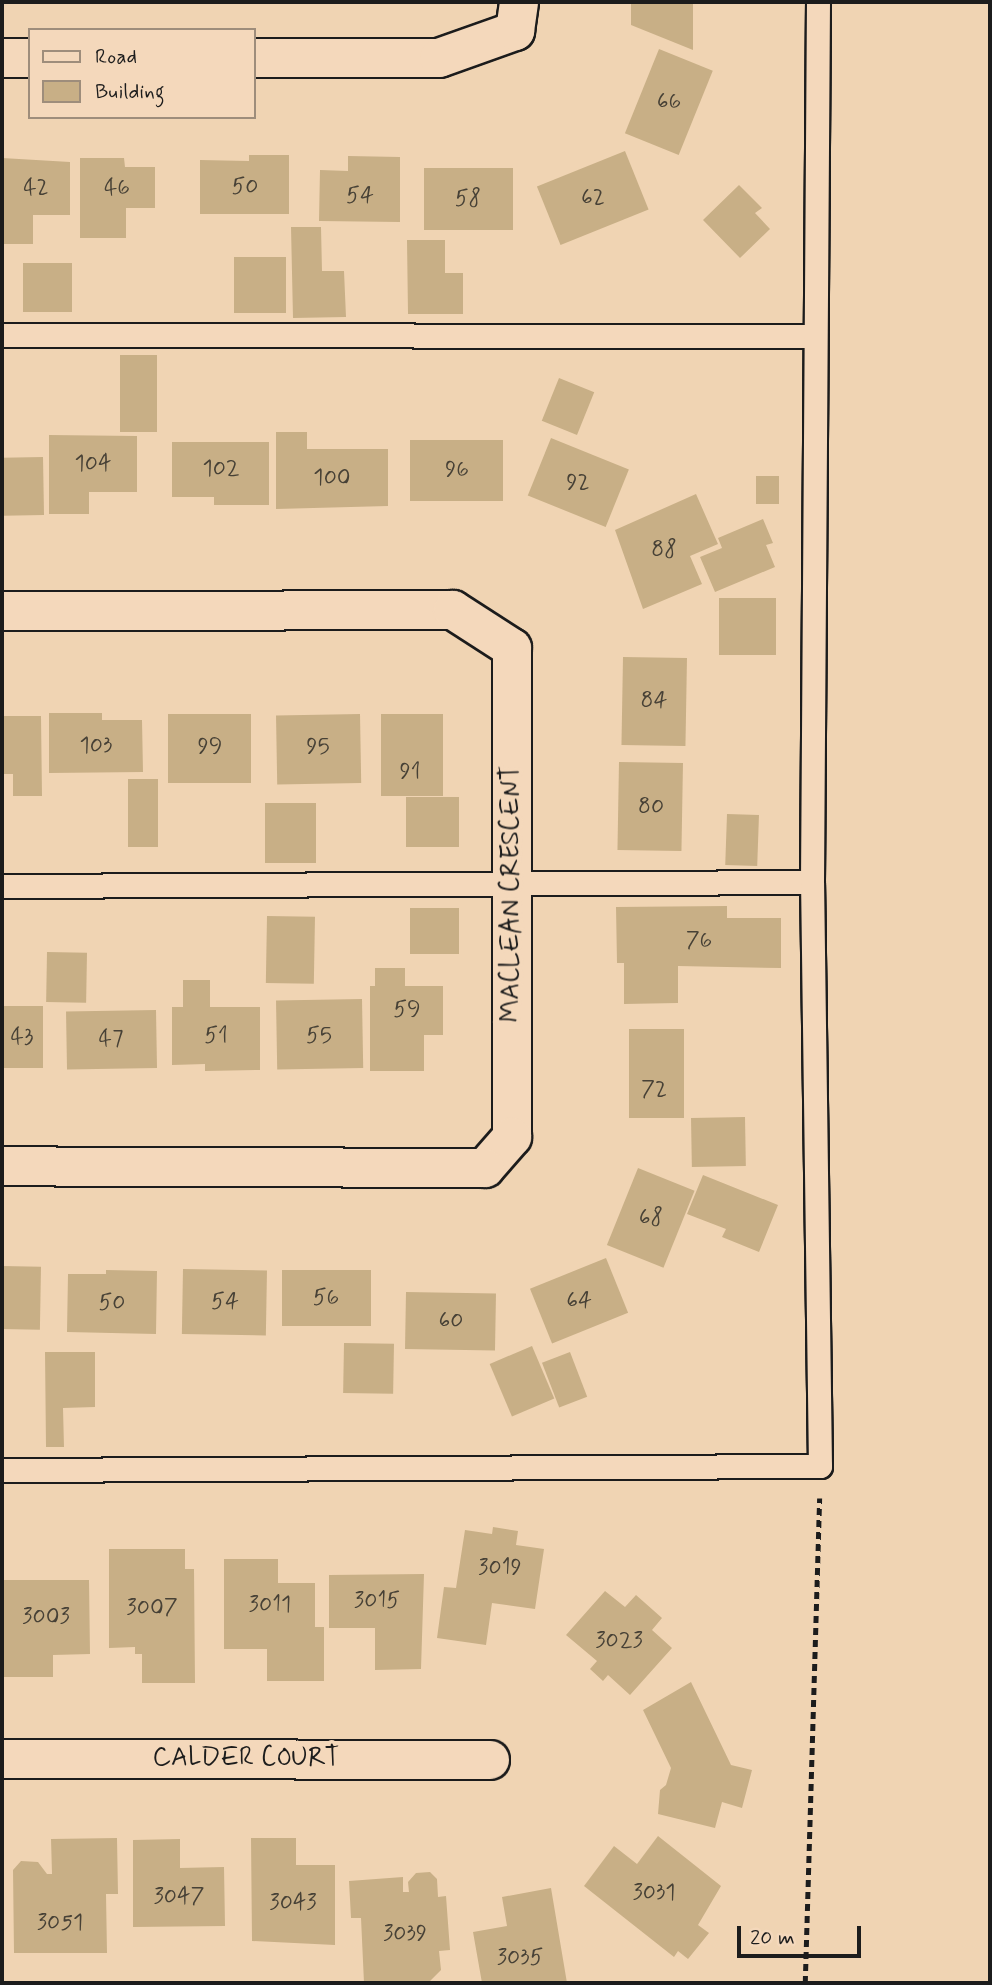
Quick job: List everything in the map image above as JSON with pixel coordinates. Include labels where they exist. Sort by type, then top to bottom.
[{"type":"street","points":[[256,58],[439,58],[515,31],[519,2]]},
{"type":"street","points":[[2,58],[28,58]]},
{"type":"street","name":"MACLEAN CRESCENT","points":[[2,611],[453,610],[512,648],[512,1137],[485,1167],[2,1166]]},
{"type":"street","name":"CALDER COURT","points":[[2,1759],[490,1759]]},
{"type":"lane","points":[[2,1470],[820,1466],[812,882],[818,2]]},
{"type":"lane","points":[[2,335],[814,336]]},
{"type":"lane","points":[[2,886],[812,882]]},
{"type":"path","points":[[805,1983],[820,1466]]},
{"type":"building","points":[[631,2],[693,2],[693,50],[631,25]]},
{"type":"building","points":[[659,49],[713,71],[679,155],[625,133]]},
{"type":"building","points":[[625,151],[649,209],[561,245],[537,187]]},
{"type":"building","points":[[249,155],[289,155],[289,214],[200,214],[200,160],[249,161]]},
{"type":"building","points":[[348,156],[400,157],[400,222],[319,221],[320,170],[348,171]]},
{"type":"building","points":[[2,158],[70,162],[70,215],[33,215],[33,244],[2,244]]},
{"type":"building","points":[[80,158],[124,158],[125,167],[155,167],[155,208],[126,208],[126,238],[80,238]]},
{"type":"building","points":[[424,168],[513,168],[513,230],[424,230]]},
{"type":"building","points":[[739,185],[762,208],[755,213],[770,229],[740,258],[703,220]]},
{"type":"building","points":[[291,227],[321,227],[322,271],[344,271],[346,317],[293,318]]},
{"type":"building","points":[[407,240],[445,240],[445,273],[463,273],[463,314],[408,314]]},
{"type":"building","points":[[234,257],[286,257],[286,313],[234,313]]},
{"type":"building","points":[[23,263],[72,263],[72,312],[23,312]]},
{"type":"building","points":[[120,355],[157,355],[157,432],[120,432]]},
{"type":"building","points":[[559,378],[594,392],[577,435],[542,421]]},
{"type":"building","points":[[276,432],[307,432],[307,449],[388,449],[388,506],[276,509]]},
{"type":"building","points":[[49,435],[137,436],[137,492],[89,492],[89,514],[49,514]]},
{"type":"building","points":[[551,438],[629,469],[606,527],[528,495]]},
{"type":"building","points":[[410,440],[503,440],[503,501],[410,501]]},
{"type":"building","points":[[172,442],[269,442],[269,505],[214,505],[214,497],[172,497]]},
{"type":"building","points":[[43,457],[44,515],[3,516],[2,458]]},
{"type":"building","points":[[756,476],[779,476],[779,504],[756,504]]},
{"type":"building","points":[[696,494],[718,544],[690,556],[702,584],[643,609],[615,530]]},
{"type":"building","points":[[763,519],[773,543],[766,545],[775,567],[715,592],[700,557],[722,548],[718,538]]},
{"type":"building","points":[[719,598],[776,598],[776,655],[719,655]]},
{"type":"building","points":[[623,657],[687,658],[685,746],[621,745]]},
{"type":"building","points":[[49,713],[102,713],[102,720],[142,720],[143,772],[49,773]]},
{"type":"building","points":[[168,714],[251,714],[251,783],[168,783]]},
{"type":"building","points":[[360,714],[361,783],[277,784],[276,715]]},
{"type":"building","points":[[381,714],[443,714],[443,796],[381,796]]},
{"type":"building","points":[[2,716],[41,716],[42,796],[13,796],[13,774],[2,774]]},
{"type":"building","points":[[619,762],[683,763],[681,851],[617,850]]},
{"type":"building","points":[[128,779],[158,779],[158,847],[128,847]]},
{"type":"building","points":[[406,797],[459,797],[459,847],[406,847]]},
{"type":"building","points":[[265,803],[316,803],[316,863],[265,863]]},
{"type":"building","points":[[727,814],[759,815],[757,866],[725,865]]},
{"type":"building","points":[[727,906],[727,918],[781,918],[781,968],[678,966],[678,1003],[624,1004],[624,963],[617,963],[616,907]]},
{"type":"building","points":[[410,908],[459,908],[459,954],[410,954]]},
{"type":"building","points":[[267,916],[315,917],[314,984],[266,983]]},
{"type":"building","points":[[47,952],[87,953],[86,1003],[46,1002]]},
{"type":"building","points":[[375,968],[405,968],[405,986],[443,986],[443,1035],[424,1035],[424,1071],[370,1071],[370,986],[375,986]]},
{"type":"building","points":[[183,980],[210,980],[210,1007],[260,1007],[260,1070],[205,1071],[205,1064],[172,1065],[172,1007],[183,1007]]},
{"type":"building","points":[[362,999],[363,1068],[277,1069],[276,1001]]},
{"type":"building","points":[[2,1006],[43,1006],[43,1068],[2,1068]]},
{"type":"building","points":[[156,1010],[157,1068],[67,1070],[66,1012]]},
{"type":"building","points":[[629,1029],[684,1029],[684,1118],[629,1118]]},
{"type":"building","points":[[745,1117],[746,1166],[692,1167],[691,1118]]},
{"type":"building","points":[[638,1168],[695,1191],[663,1268],[607,1245]]},
{"type":"building","points":[[703,1175],[778,1205],[759,1252],[722,1237],[726,1229],[687,1214]]},
{"type":"building","points":[[606,1258],[628,1313],[552,1343],[530,1289]]},
{"type":"building","points":[[2,1266],[41,1267],[40,1330],[2,1329]]},
{"type":"building","points":[[183,1269],[267,1270],[266,1335],[182,1334]]},
{"type":"building","points":[[106,1270],[157,1271],[156,1334],[67,1332],[68,1274],[106,1274]]},
{"type":"building","points":[[282,1270],[371,1270],[371,1326],[282,1326]]},
{"type":"building","points":[[406,1292],[496,1294],[495,1351],[405,1349]]},
{"type":"building","points":[[344,1343],[394,1344],[393,1394],[343,1393]]},
{"type":"building","points":[[532,1346],[554,1398],[512,1416],[490,1364]]},
{"type":"building","points":[[45,1352],[95,1352],[95,1407],[63,1408],[64,1447],[46,1447]]},
{"type":"building","points":[[570,1352],[587,1397],[559,1408],[542,1363]]},
{"type":"building","points":[[493,1527],[518,1531],[516,1545],[544,1549],[535,1609],[492,1603],[486,1645],[437,1638],[444,1587],[456,1588],[465,1530],[492,1534]]},
{"type":"building","points":[[109,1549],[185,1549],[185,1569],[194,1569],[195,1683],[142,1683],[142,1654],[135,1654],[135,1647],[109,1648]]},
{"type":"building","points":[[224,1559],[278,1559],[278,1583],[315,1583],[315,1627],[324,1627],[324,1681],[267,1681],[267,1649],[224,1649]]},
{"type":"building","points":[[424,1574],[421,1669],[375,1670],[375,1628],[329,1628],[329,1575]]},
{"type":"building","points":[[2,1580],[89,1580],[90,1654],[53,1655],[53,1677],[2,1677]]},
{"type":"building","points":[[605,1591],[625,1607],[636,1595],[662,1618],[652,1630],[672,1648],[630,1695],[608,1675],[603,1681],[590,1669],[597,1661],[566,1635]]},
{"type":"building","points":[[691,1682],[731,1765],[752,1770],[742,1808],[722,1802],[715,1828],[658,1814],[660,1790],[666,1785],[671,1768],[643,1710]]},
{"type":"building","points":[[658,1836],[721,1886],[698,1925],[709,1933],[688,1959],[678,1951],[674,1957],[584,1886],[614,1846],[637,1864]]},
{"type":"building","points":[[117,1838],[118,1894],[106,1894],[107,1953],[14,1953],[13,1870],[21,1861],[38,1862],[47,1874],[52,1874],[51,1839]]},
{"type":"building","points":[[251,1838],[296,1838],[296,1865],[335,1865],[335,1945],[252,1941]]},
{"type":"building","points":[[180,1839],[180,1868],[224,1867],[225,1926],[133,1927],[133,1840]]},
{"type":"building","points":[[430,1872],[437,1879],[438,1897],[446,1896],[450,1950],[439,1951],[441,1970],[428,1983],[364,1983],[361,1918],[351,1918],[349,1881],[403,1877],[403,1892],[409,1892],[408,1882],[416,1873]]},
{"type":"building","points":[[551,1888],[567,1983],[482,1983],[473,1932],[507,1926],[502,1897]]}]
